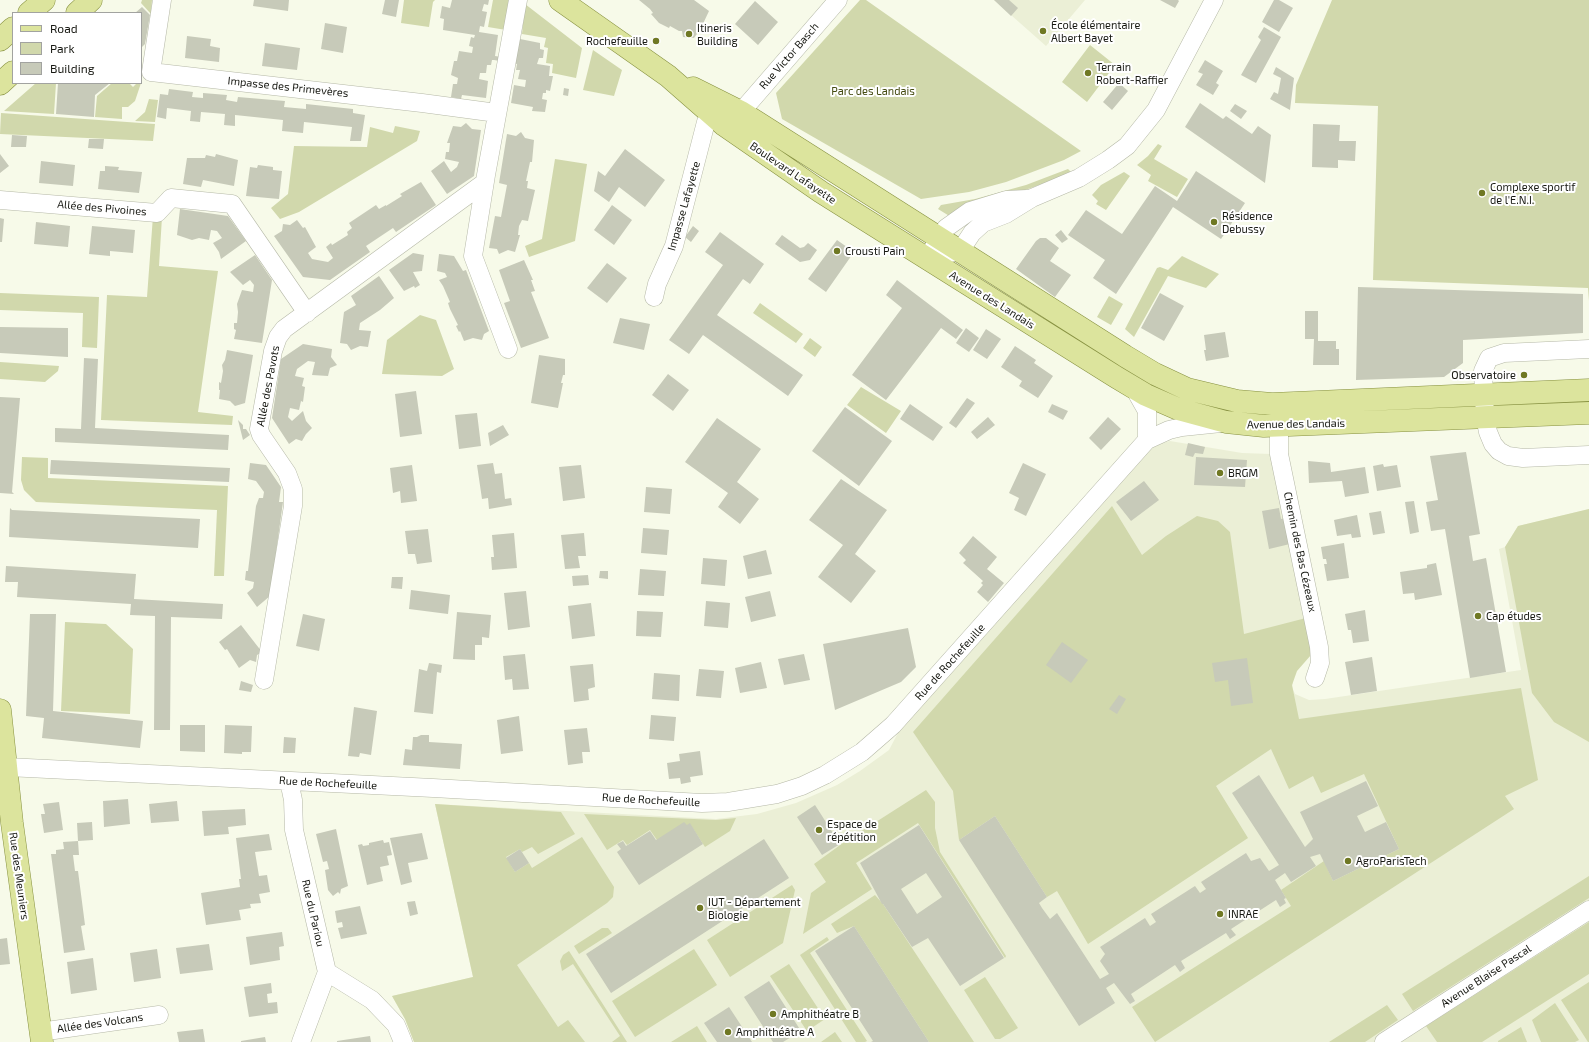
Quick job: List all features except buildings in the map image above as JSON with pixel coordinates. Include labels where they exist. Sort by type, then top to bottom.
[{"type":"main road","points":[[30,12],[44,0]]},
{"type":"main road","points":[[78,12],[91,0]]},
{"type":"main road","name":"Boulevard Lafayette","points":[[560,0],[668,76],[724,125],[815,188],[927,258]]},
{"type":"main road","points":[[0,40],[12,29]]},
{"type":"main road","points":[[0,84],[12,73]]},
{"type":"main road","name":"Boulevard Lafayette","points":[[668,76],[741,112],[939,239]]},
{"type":"main road","name":"Avenue des Landais","points":[[939,239],[1155,374],[1203,394],[1237,401],[1272,404],[1589,390]]},
{"type":"main road","name":"Avenue des Landais","points":[[927,258],[1134,388],[1178,409],[1226,422],[1279,426],[1589,413]]},
{"type":"main road","name":"Rue des Meuniers","points":[[0,710],[7,767],[6,824],[41,1037]]},
{"type":"street","name":"Impasse des Primevères","points":[[162,0],[151,72],[497,113]]},
{"type":"street","points":[[508,349],[473,256],[484,183],[518,0]]},
{"type":"street","name":"Rue Victor Basch","points":[[741,112],[838,0]]},
{"type":"street","points":[[927,258],[960,251],[972,233],[984,222],[1006,214],[1032,198],[1094,170],[1118,153],[1135,138],[1156,110],[1167,91],[1214,0]]},
{"type":"street","name":"Impasse Lafayette","points":[[654,297],[657,284],[674,246],[706,122],[712,115]]},
{"type":"street","name":"Allée des Pavots","points":[[264,680],[294,506],[293,489],[287,473],[261,435],[259,429],[273,351],[278,337],[284,329],[484,183]]},
{"type":"street","name":"Allée des Pivoines","points":[[0,200],[157,213],[172,198],[232,204],[307,313]]},
{"type":"street","points":[[927,258],[946,228],[970,211],[1006,200],[1032,198]]},
{"type":"street","points":[[1589,349],[1504,353],[1495,355],[1489,358],[1484,367],[1483,395],[1488,432],[1493,444],[1499,451],[1508,456],[1534,458],[1589,455]]},
{"type":"street","points":[[1134,388],[1147,411],[1147,440]]},
{"type":"street","name":"Rue de Rochefeuille","points":[[7,767],[702,803],[728,802],[755,798],[802,786],[825,775],[862,752],[894,725],[1147,440],[1169,430],[1182,427],[1226,422]]},
{"type":"street","name":"Chemin des Bas Cézeaux","points":[[1279,426],[1279,454],[1319,647],[1320,663],[1315,678]]},
{"type":"street","name":"Rue du Pariou","points":[[289,781],[293,800],[294,830],[327,972]]},
{"type":"street","name":"Avenue Blaise Pascal","points":[[1384,1042],[1589,910]]},
{"type":"street","points":[[301,1042],[327,972],[372,1000],[396,1025],[403,1042]]},
{"type":"street","name":"Allée des Volcans","points":[[41,1037],[159,1015]]},
{"type":"shaded area","name":"École élémentaire Albert Bayet","points":[[994,0],[1085,0],[1046,46]]},
{"type":"shaded area","points":[[1170,441],[1242,453],[1271,454],[1311,645],[1295,672],[1292,687],[1295,694],[1309,700],[1325,699],[1521,670],[1499,549],[1505,547],[1518,526],[1589,509],[1589,1042],[414,1042],[405,1019],[392,996],[473,977],[435,804],[716,819],[757,814],[796,803],[837,785],[860,771],[889,750],[899,731],[1154,445]]},
{"type":"green space","points":[[142,0],[152,0],[151,14],[141,3]]},
{"type":"green space","points":[[404,0],[435,0],[433,2],[429,27],[401,23]]},
{"type":"green space","points":[[493,0],[511,0],[506,30],[488,27]]},
{"type":"green space","name":"Parc des Landais","points":[[860,0],[866,0],[1081,151],[1064,160],[1006,182],[969,192],[921,199],[782,119],[776,93]]},
{"type":"green space","name":"Complexe sportif de l'E.N.I.","points":[[1332,0],[1589,0],[1589,301],[1588,288],[1373,280],[1378,106],[1295,103],[1296,85]]},
{"type":"green space","points":[[525,4],[582,48],[576,78],[552,73],[553,64],[546,63],[548,48],[544,47],[546,38],[522,34]]},
{"type":"green space","name":"Terrain Robert-Raffier","points":[[1090,45],[1115,65],[1087,102],[1062,82]]},
{"type":"green space","points":[[593,50],[622,70],[614,96],[583,90]]},
{"type":"green space","points":[[35,84],[56,84],[54,114],[4,111]]},
{"type":"green space","points":[[111,84],[130,84],[133,87],[136,84],[141,84],[135,101],[128,107],[122,107],[122,119],[95,117],[97,96]]},
{"type":"green space","points":[[149,99],[158,100],[155,122],[135,121],[145,112]]},
{"type":"green space","points":[[1,113],[155,124],[153,141],[0,134]]},
{"type":"green space","points":[[395,126],[420,131],[417,141],[299,212],[280,219],[271,208],[288,194],[294,146],[367,147],[370,127],[393,133]]},
{"type":"green space","points":[[1158,144],[1162,146],[1154,159],[1188,179],[1177,197],[1148,181],[1151,175],[1137,165],[1148,156]]},
{"type":"green space","points":[[555,159],[587,164],[575,241],[529,257],[525,246],[542,239]]},
{"type":"green space","points":[[1068,169],[1072,173],[951,217],[938,209],[941,205],[975,199],[1026,185]]},
{"type":"green space","points":[[1124,172],[1130,176],[1106,210],[1096,204],[1098,201],[1092,195],[1101,185]]},
{"type":"green space","points":[[153,216],[162,217],[159,266],[218,271],[198,412],[233,416],[232,425],[101,420],[107,295],[147,297]]},
{"type":"green space","points":[[1182,256],[1219,274],[1206,288],[1168,276],[1134,337],[1125,329],[1157,268],[1160,267],[1168,270]]},
{"type":"green space","points":[[0,293],[99,297],[97,348],[82,347],[83,313],[0,310]]},
{"type":"green space","points":[[1109,296],[1123,304],[1111,325],[1097,317]]},
{"type":"green space","points":[[760,303],[803,334],[796,343],[753,313]]},
{"type":"green space","points":[[420,315],[436,320],[454,369],[442,376],[382,374],[387,340]]},
{"type":"green space","points":[[810,338],[822,347],[815,357],[803,348]]},
{"type":"green space","points":[[0,362],[59,366],[58,371],[45,382],[0,379]]},
{"type":"green space","points":[[861,387],[901,411],[886,433],[847,405]]},
{"type":"green space","points":[[22,457],[48,458],[48,478],[228,486],[224,576],[214,576],[217,510],[36,502],[24,490],[21,480]]},
{"type":"green space","points":[[1112,506],[1142,555],[1166,536],[1197,516],[1218,521],[1230,532],[1244,634],[1306,618],[1312,641],[1311,655],[1297,671],[1292,685],[1299,719],[1521,688],[1538,780],[1505,796],[1514,809],[1155,1042],[1132,1007],[1291,906],[1281,890],[1324,861],[1333,881],[1399,849],[1364,774],[1321,793],[1313,776],[1289,789],[1271,749],[1216,786],[1248,838],[1088,944],[1057,891],[1047,897],[995,816],[959,840],[953,791],[913,732]]},
{"type":"green space","points":[[1589,509],[1589,742],[1554,722],[1532,693],[1505,547],[1518,526]]},
{"type":"green space","points":[[65,622],[106,624],[133,649],[130,714],[61,711]]},
{"type":"green space","points":[[926,790],[935,802],[935,828],[940,852],[1006,956],[1005,958],[918,823],[856,863],[872,889],[803,934],[811,893],[826,882],[814,864],[843,843]]},
{"type":"green space","points":[[435,804],[561,812],[575,834],[538,854],[532,847],[522,852],[520,849],[506,857],[515,872],[529,863],[532,868],[582,837],[614,887],[613,897],[607,903],[517,965],[558,1027],[568,1020],[585,1042],[414,1042],[405,1019],[392,996],[473,977]]},
{"type":"green space","points":[[584,814],[716,820],[736,818],[730,831],[705,847],[690,824],[657,840],[650,830],[627,845],[623,840],[607,850]]},
{"type":"green space","points":[[1589,876],[1589,898],[1413,1011],[1402,994]]},
{"type":"green space","points":[[792,885],[795,890],[783,943],[730,977],[707,940]]},
{"type":"green space","points":[[875,895],[883,904],[974,1042],[929,1042],[854,926],[837,933],[831,924]]},
{"type":"green space","points":[[1589,922],[1589,974],[1482,1042],[1437,1042],[1426,1026]]},
{"type":"green space","points":[[602,928],[608,928],[612,933],[579,954],[574,946]]},
{"type":"green space","points":[[827,937],[829,940],[810,953],[867,1041],[865,1042],[856,1042],[800,955]]},
{"type":"green space","points":[[694,949],[717,985],[635,1037],[612,1001]]},
{"type":"green space","points":[[569,951],[627,1042],[612,1042],[620,1036],[573,964],[562,971],[560,961],[563,955]]},
{"type":"green space","points":[[789,964],[825,1019],[807,1031],[770,976]]},
{"type":"green space","points":[[985,977],[1018,1028],[1000,1039],[995,1039],[964,990]]},
{"type":"green space","points":[[1589,982],[1589,1042],[1588,1042],[1561,1000]]},
{"type":"green space","points":[[1555,1003],[1579,1040],[1575,1042],[1541,1042],[1532,1020]]},
{"type":"green space","points":[[1387,1005],[1398,1020],[1365,1042],[1329,1042]]},
{"type":"green space","points":[[697,1026],[707,1042],[671,1042]]},
{"type":"green space","points":[[1521,1027],[1527,1042],[1498,1042],[1498,1041]]},
{"type":"green space","points":[[835,1032],[842,1042],[821,1042]]},
{"type":"place","name":"École élémentaire Albert Bayet","points":[[1043,31]]},
{"type":"place","name":"Itineris Building","points":[[689,34]]},
{"type":"place","name":"Rochefeuille","points":[[656,41]]},
{"type":"place","name":"Terrain Robert-Raffier","points":[[1088,73]]},
{"type":"place","name":"Complexe sportif de l'E.N.I.","points":[[1482,193]]},
{"type":"place","name":"Résidence Debussy","points":[[1214,222]]},
{"type":"place","name":"Crousti Pain","points":[[837,251]]},
{"type":"place","name":"Observatoire","points":[[1524,375]]},
{"type":"place","name":"BRGM","points":[[1220,473]]},
{"type":"place","name":"Cap études","points":[[1478,616]]},
{"type":"place","name":"Espace de répétition","points":[[819,830]]},
{"type":"place","name":"AgroParisTech","points":[[1348,861]]},
{"type":"place","name":"IUT - Département Biologie","points":[[700,908]]},
{"type":"place","name":"INRAE","points":[[1220,914]]},
{"type":"place","name":"Amphithéatre B","points":[[773,1014]]},
{"type":"place","name":"Amphithéâtre A","points":[[728,1032]]}]
